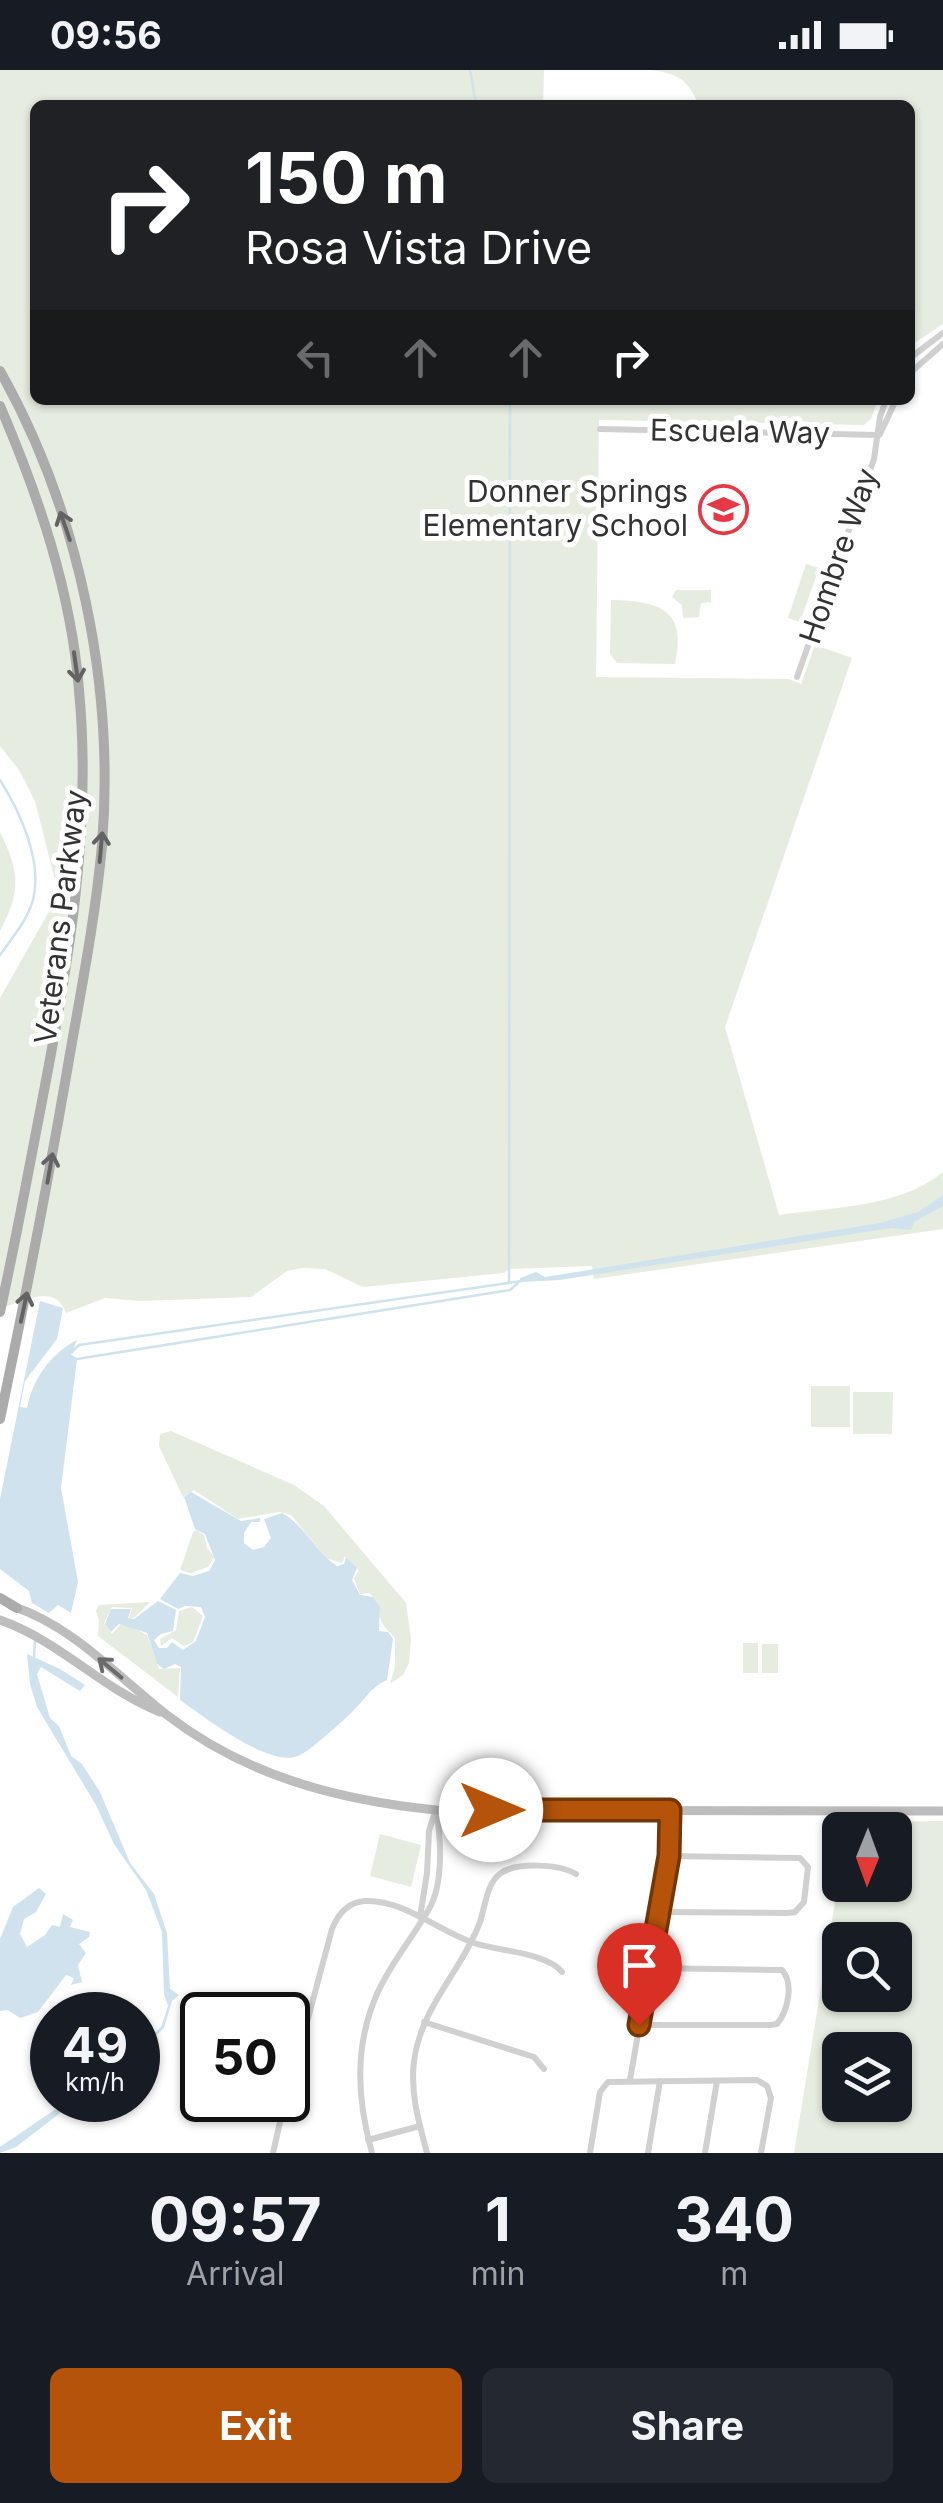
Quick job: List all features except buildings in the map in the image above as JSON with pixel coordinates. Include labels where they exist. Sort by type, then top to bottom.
[{"type":"main road","name":"Veterans Parkway","points":[[0,371],[46,469],[72,544],[89,620],[104,768],[102,844],[88,956],[33,1264],[0,1419]]},
{"type":"main road","name":"Veterans Parkway","points":[[0,406],[29,474],[70,623],[84,769],[82,841],[68,953],[0,1312]]},
{"type":"main road","points":[[0,1601],[33,1614],[83,1644],[167,1715],[243,1762],[296,1784],[353,1799],[436,1810],[943,1811]]},
{"type":"main road","points":[[0,1620],[50,1643],[134,1702],[167,1715]]},
{"type":"street","points":[[915,354],[943,334]]},
{"type":"street","points":[[915,369],[943,344]]},
{"type":"street","name":"Hombre Way","points":[[796,677],[880,435],[884,405]]},
{"type":"street","name":"Hombre Way","points":[[880,435],[894,405]]},
{"type":"street","name":"Escuela Way","points":[[600,429],[880,435]]},
{"type":"street","points":[[372,2153],[359,2079],[364,2034],[378,1991],[431,1904],[438,1874],[436,1810]]},
{"type":"street","points":[[630,2080],[669,1856],[670,1810]]},
{"type":"street","points":[[658,1912],[787,1913],[795,1912],[804,1902],[808,1867],[800,1858],[669,1856]]},
{"type":"street","points":[[427,2153],[412,2076],[424,2022],[471,1942],[493,1880],[499,1874],[522,1867],[562,1868],[576,1874]]},
{"type":"street","points":[[310,2011],[332,1930],[350,1904],[371,1901],[471,1942],[552,1962],[562,1972]]},
{"type":"street","points":[[639,2025],[770,2025],[777,2024],[785,2013],[789,1984],[782,1970],[649,1968]]},
{"type":"street","points":[[424,2022],[534,2057],[544,2069]]},
{"type":"street","points":[[590,2153],[604,2084],[630,2080],[757,2080],[768,2086],[771,2098],[761,2153]]},
{"type":"street","points":[[704,2153],[718,2080]]},
{"type":"street","points":[[648,2153],[660,2081]]},
{"type":"street","points":[[273,2153],[281,2122]]},
{"type":"street","points":[[368,2140],[420,2126]]},
{"type":"shaded area","points":[[0,70],[544,70],[543,100],[30,100],[30,405],[876,405],[864,425],[599,420],[596,677],[789,679],[801,684],[815,645],[852,658],[725,1027],[779,1215],[886,1199],[926,1184],[943,1172],[943,1229],[594,1279],[592,1266],[509,1269],[504,1273],[363,1287],[325,1269],[303,1268],[287,1271],[251,1297],[140,1301],[105,1298],[66,1313],[61,1303],[46,1296],[0,1308],[0,998],[51,908],[56,884],[35,801],[19,770],[0,746]]},
{"type":"shaded area","points":[[650,70],[943,70],[943,324],[915,343],[915,100],[696,100],[681,79]]},
{"type":"shaded area","points":[[806,564],[819,568],[800,622],[788,618]]},
{"type":"shaded area","points":[[676,590],[711,590],[711,602],[701,603],[699,617],[683,618],[682,605],[672,597]]},
{"type":"shaded area","points":[[611,600],[643,603],[666,612],[677,631],[675,664],[617,663],[610,654]]},
{"type":"shaded area","points":[[0,832],[14,871],[15,893],[0,931]]},
{"type":"shaded area","points":[[811,1386],[850,1386],[850,1427],[811,1427]]},
{"type":"shaded area","points":[[853,1392],[893,1392],[892,1434],[853,1434]]},
{"type":"shaded area","points":[[171,1431],[294,1485],[324,1506],[406,1603],[411,1639],[409,1663],[403,1675],[390,1684],[395,1666],[395,1638],[385,1628],[374,1598],[369,1593],[360,1594],[354,1578],[359,1571],[345,1556],[342,1563],[326,1558],[291,1515],[279,1512],[238,1519],[194,1490],[183,1497],[159,1446],[160,1434]]},
{"type":"shaded area","points":[[193,1532],[204,1535],[214,1557],[208,1567],[191,1573],[180,1570]]},
{"type":"shaded area","points":[[150,1602],[134,1618],[129,1618],[132,1608],[112,1607],[104,1623],[112,1634],[120,1625],[147,1635],[159,1669],[180,1668],[178,1697],[98,1636],[99,1605]]},
{"type":"shaded area","points":[[192,1607],[203,1616],[193,1642],[184,1646],[172,1638],[161,1646],[160,1639],[176,1630],[179,1611]]},
{"type":"shaded area","points":[[743,1643],[758,1643],[758,1673],[743,1673]]},
{"type":"shaded area","points":[[762,1644],[778,1644],[778,1673],[762,1673]]},
{"type":"shaded area","points":[[912,1821],[943,1821],[943,2153],[794,2153],[822,1981],[822,2012],[912,2012],[912,1922],[832,1922],[835,1902],[912,1902]]},
{"type":"shaded area","points":[[380,1834],[421,1845],[411,1887],[370,1876]]},
{"type":"water","points":[[943,1195],[943,1206],[914,1222],[911,1230],[891,1228],[560,1280],[520,1282],[520,1278],[536,1272],[545,1277],[880,1223],[918,1212]]},
{"type":"water","points":[[40,1301],[63,1308],[57,1339],[25,1381],[20,1407],[27,1408],[38,1377],[51,1360],[77,1340],[71,1355],[77,1359],[61,1488],[78,1582],[71,1613],[58,1605],[49,1613],[32,1603],[29,1591],[0,1569],[0,1499]]},
{"type":"water","points":[[191,1492],[241,1521],[260,1518],[260,1522],[251,1522],[244,1533],[244,1543],[253,1550],[264,1547],[271,1538],[264,1519],[282,1513],[337,1566],[344,1564],[346,1557],[357,1568],[352,1580],[360,1595],[373,1597],[380,1607],[379,1631],[388,1632],[393,1639],[387,1680],[298,1756],[286,1758],[254,1748],[204,1717],[180,1700],[181,1667],[175,1664],[164,1669],[157,1664],[147,1633],[119,1624],[111,1632],[105,1624],[111,1609],[131,1609],[128,1618],[134,1619],[158,1601],[176,1610],[173,1631],[154,1640],[159,1648],[167,1648],[172,1642],[183,1650],[196,1641],[205,1617],[201,1607],[178,1609],[160,1599],[180,1573],[193,1576],[209,1571],[215,1560],[205,1534],[195,1529],[184,1497]]},
{"type":"water","points":[[27,1654],[85,1685],[80,1691],[41,1667],[37,1674],[50,1718],[59,1726],[71,1756],[82,1764],[100,1792],[130,1863],[154,1894],[167,1933],[170,1989],[179,1995],[172,2001],[160,2032],[168,2006],[164,1994],[162,1932],[146,1890],[114,1844],[96,1805],[37,1707]]},
{"type":"water","points":[[39,1888],[46,1894],[36,1912],[24,1919],[20,1934],[27,1947],[52,1925],[60,1927],[63,1914],[73,1920],[70,1927],[90,1932],[79,1944],[86,1953],[78,1965],[82,1982],[71,1985],[74,1978],[66,1975],[53,1992],[30,1992],[30,2015],[20,2018],[8,2010],[0,2011],[0,1939],[13,1907]]},
{"type":"water","points":[[37,2122],[48,2122],[16,2147],[0,2153],[0,2147]]},
{"type":"waterway","points":[[470,70],[475,100]]},
{"type":"waterway","points":[[509,1283],[510,405]]},
{"type":"waterway","points":[[0,780],[28,837],[35,869],[33,900],[27,915],[0,955]]},
{"type":"waterway","points":[[629,1265],[661,1260]]},
{"type":"waterway","points":[[72,1352],[79,1345],[522,1281]]},
{"type":"waterway","points":[[71,1356],[77,1359],[510,1290],[518,1283]]},
{"type":"waterway","points":[[34,1658],[35,1641]]},
{"type":"place","name":"Donner Springs Elementary School","points":[[723,509]]},
{"type":"route","points":[[491,1810],[670,1810],[669,1856],[639,2025]]}]
